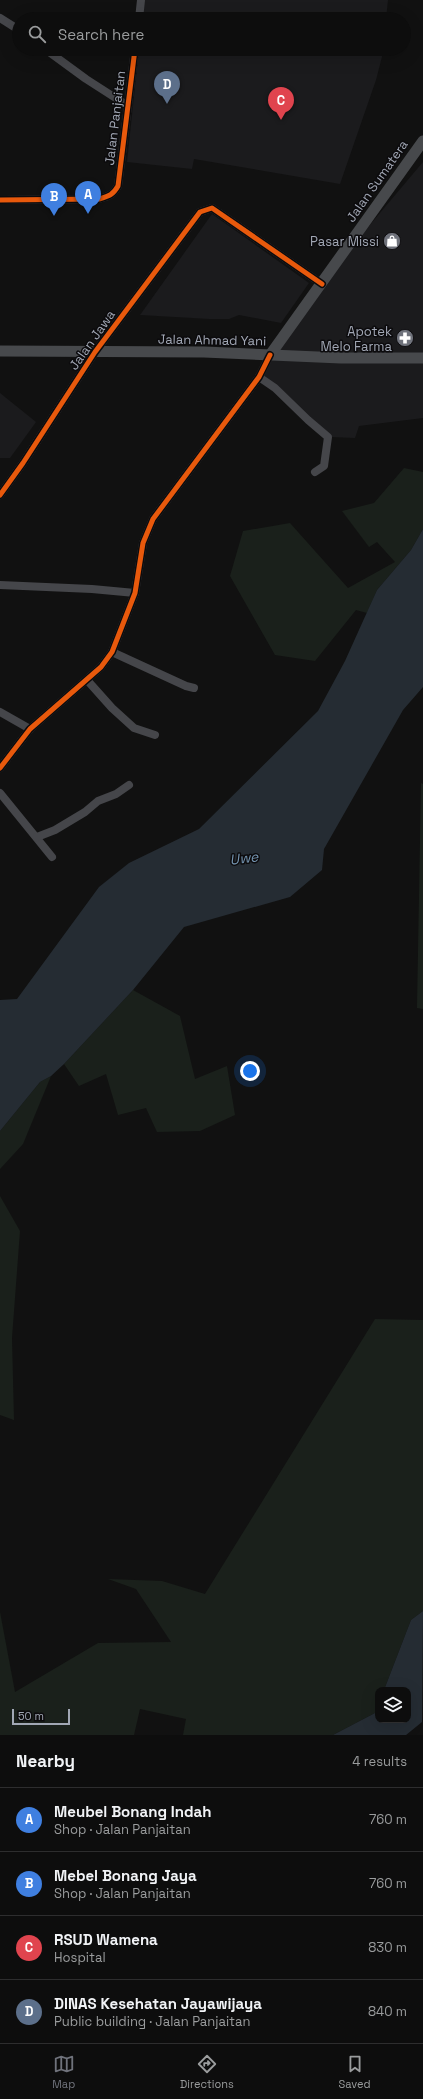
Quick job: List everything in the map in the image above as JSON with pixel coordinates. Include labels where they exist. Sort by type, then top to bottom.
[{"type":"main road","name":"Jalan Sumatera","points":[[270,355],[423,141]]},
{"type":"main road","name":"Jalan Ahmad Yani","points":[[0,351],[204,352],[423,358]]},
{"type":"street","points":[[140,12],[141,0]]},
{"type":"street","points":[[0,18],[12,26]]},
{"type":"street","points":[[55,56],[86,79],[128,106]]},
{"type":"street","name":"Jalan Panjaitan","points":[[0,200],[99,198],[111,196],[118,186],[134,56]]},
{"type":"street","name":"Jalan Jawa","points":[[0,495],[23,463],[95,352],[200,212],[212,208],[322,284]]},
{"type":"street","points":[[0,768],[30,730],[101,667],[112,652],[135,593],[143,544],[154,519],[259,377],[270,355]]},
{"type":"street","points":[[259,377],[275,388],[328,437],[324,466],[315,472]]},
{"type":"street","points":[[0,585],[92,589],[135,593]]},
{"type":"street","points":[[112,652],[186,686],[194,688]]},
{"type":"street","points":[[87,680],[112,708],[134,728],[155,735]]},
{"type":"street","points":[[0,712],[30,730]]},
{"type":"street","points":[[37,837],[45,836],[85,812],[98,801],[116,794],[129,785]]},
{"type":"street","points":[[0,793],[52,856]]},
{"type":"shaded area","points":[[144,0],[388,0],[387,12],[143,12]]},
{"type":"shaded area","points":[[138,56],[382,56],[376,80],[340,184],[194,159],[192,169],[127,162]]},
{"type":"shaded area","name":"Pasar Missi","points":[[423,162],[423,418],[359,426],[355,438],[331,437],[261,374],[337,264]]},
{"type":"shaded area","points":[[212,214],[309,283],[281,323],[239,315],[229,319],[210,319],[140,315]]},
{"type":"shaded area","points":[[0,393],[36,422],[10,458],[0,458]]},
{"type":"shaded area","points":[[404,468],[423,472],[423,529],[411,550],[377,590],[367,613],[356,610],[315,661],[275,655],[230,576],[243,531],[290,523],[348,588],[395,562],[377,542],[369,547],[342,511],[374,503]]},
{"type":"shaded area","points":[[421,783],[423,784],[423,1009],[417,1008]]},
{"type":"shaded area","points":[[133,990],[180,1016],[195,1079],[227,1066],[235,1115],[200,1131],[157,1132],[146,1108],[118,1115],[106,1074],[79,1086],[64,1064]]},
{"type":"shaded area","points":[[51,1076],[23,1144],[0,1169],[0,1131],[40,1082]]},
{"type":"shaded area","points":[[0,1196],[20,1231],[12,1338],[14,1420],[0,1415]]},
{"type":"shaded area","points":[[375,1319],[423,1320],[423,1611],[411,1620],[385,1687],[375,1687],[375,1713],[333,1735],[183,1735],[186,1719],[140,1709],[134,1735],[0,1735],[0,1612],[15,1692],[98,1643],[171,1642],[136,1589],[108,1579],[162,1581],[205,1594]]},
{"type":"water","name":"Uwe","points":[[423,529],[423,687],[403,710],[324,849],[322,870],[290,897],[184,927],[133,990],[64,1064],[51,1076],[40,1082],[0,1131],[0,1000],[17,999],[99,887],[129,863],[199,829],[318,711],[345,661],[377,590],[411,550]]},
{"type":"water","points":[[423,1611],[422,1722],[406,1735],[333,1735],[375,1713],[375,1723],[411,1723],[411,1687],[385,1687],[411,1620]]},
{"type":"cycle path","points":[[0,200],[99,199],[108,196],[114,191],[118,186],[134,56]]},
{"type":"cycle path","points":[[0,495],[23,463],[95,352],[200,212],[212,208],[322,284]]},
{"type":"cycle path","points":[[0,768],[30,729],[101,667],[112,652],[135,593],[143,543],[153,519],[259,377],[270,355]]},
{"type":"place","name":"DINAS Kesehatan Jayawijaya","points":[[167,104]]},
{"type":"place","name":"RSUD Wamena","points":[[281,120]]},
{"type":"place","name":"Meubel Bonang Indah","points":[[88,214]]},
{"type":"place","name":"Mebel Bonang Jaya","points":[[54,216]]},
{"type":"place","name":"Pasar Missi","points":[[392,241]]},
{"type":"place","name":"Apotek Melo Farma","points":[[405,338]]}]
